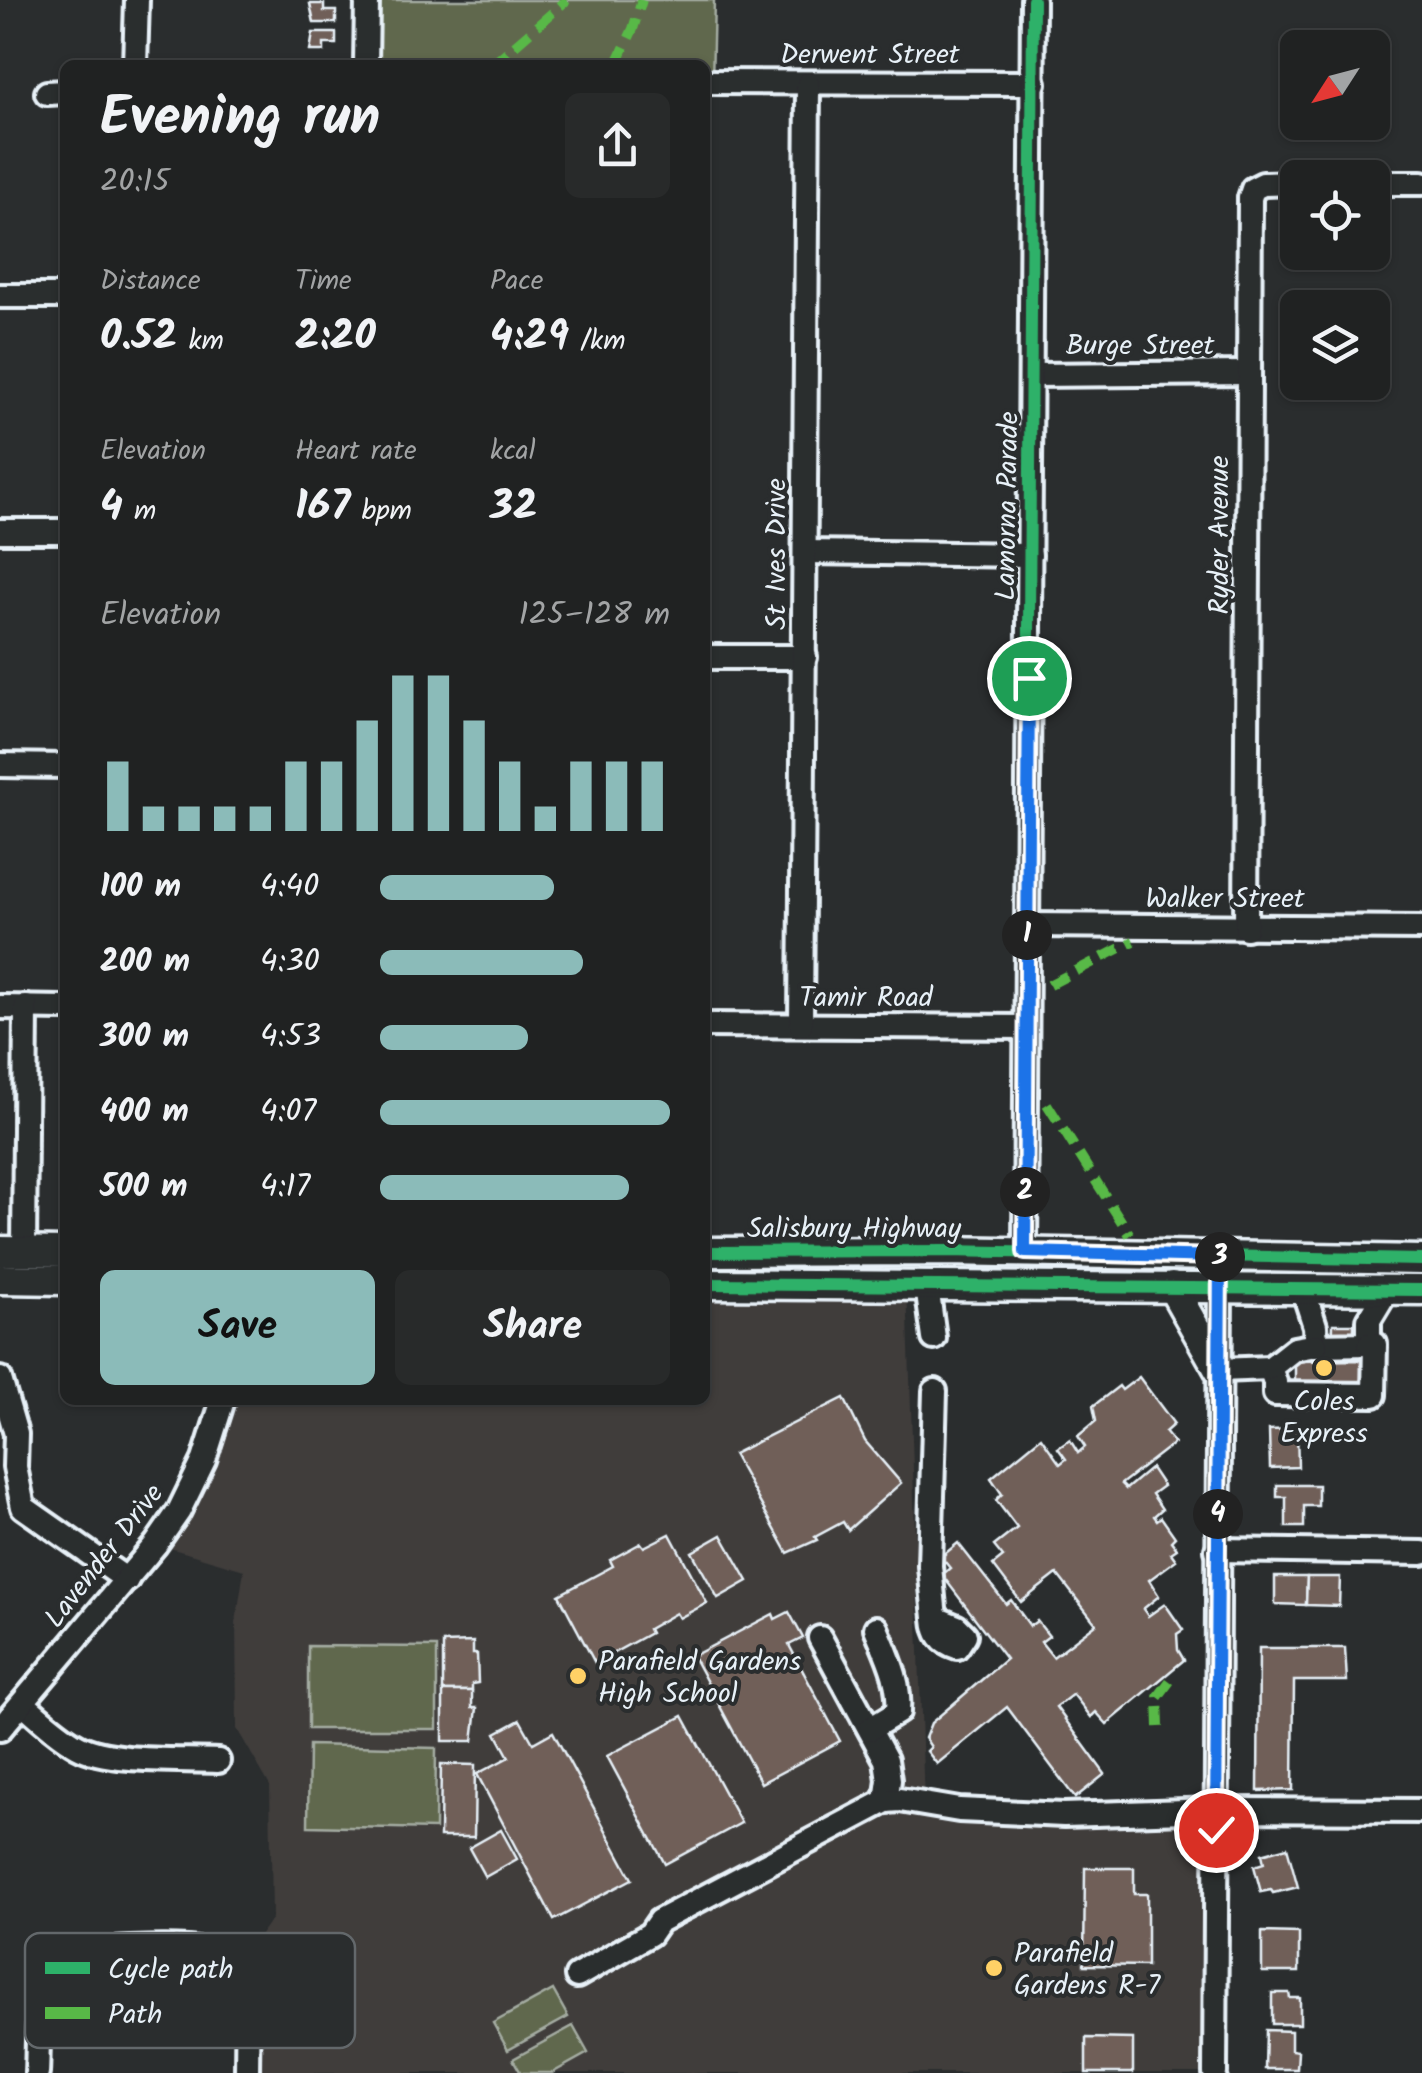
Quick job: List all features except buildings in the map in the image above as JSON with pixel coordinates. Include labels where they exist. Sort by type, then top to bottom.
[{"type":"main road","name":"Salisbury Highway","points":[[710,1252],[1025,1252],[1422,1260]]},
{"type":"main road","points":[[12,1265],[60,1253]]},
{"type":"main road","points":[[1220,1257],[1220,1295]]},
{"type":"main road","points":[[12,1265],[60,1279]]},
{"type":"main road","name":"Salisbury Highway","points":[[710,1284],[1172,1287],[1220,1295],[1422,1290]]},
{"type":"main road","points":[[1172,1287],[1219,1370]]},
{"type":"street","points":[[135,60],[137,0]]},
{"type":"street","points":[[366,60],[367,0]]},
{"type":"street","name":"Lamorna Parade","points":[[1025,1252],[1033,0]]},
{"type":"street","name":"Derwent Street","points":[[710,82],[1034,83]]},
{"type":"street","name":"St Ives Drive","points":[[801,1026],[808,84]]},
{"type":"street","points":[[1390,183],[1422,183]]},
{"type":"street","name":"Ryder Avenue","points":[[1246,928],[1250,198],[1253,189],[1263,184],[1280,184]]},
{"type":"street","points":[[0,296],[60,296]]},
{"type":"street","name":"Burge Street","points":[[1032,374],[1249,373]]},
{"type":"street","points":[[0,531],[60,531]]},
{"type":"street","points":[[806,552],[1030,555]]},
{"type":"street","points":[[710,657],[805,657]]},
{"type":"street","points":[[0,766],[60,766]]},
{"type":"street","name":"Walker Street","points":[[1027,925],[1422,928]]},
{"type":"street","points":[[0,1007],[60,1008]]},
{"type":"street","points":[[12,1265],[26,1007]]},
{"type":"street","name":"Tamir Road","points":[[710,1025],[1026,1026]]},
{"type":"street","points":[[927,1286],[934,1338]]},
{"type":"street","points":[[1369,1332],[1388,1290]]},
{"type":"street","points":[[1313,1292],[1316,1336]]},
{"type":"street","points":[[1214,2073],[1220,1295]]},
{"type":"street","points":[[1219,1370],[1270,1368],[1316,1336],[1369,1332]]},
{"type":"street","points":[[1270,1368],[1275,1394],[1374,1395],[1375,1344],[1369,1332]]},
{"type":"street","points":[[0,1379],[16,1434],[16,1467],[23,1507],[127,1580]]},
{"type":"street","points":[[935,1391],[930,1566],[935,1618]]},
{"type":"street","name":"Lavender Drive","points":[[0,1730],[156,1544],[193,1488],[221,1405]]},
{"type":"street","points":[[1218,1550],[1422,1553]]},
{"type":"street","points":[[870,1729],[898,1712],[899,1699],[894,1673],[876,1628]]},
{"type":"street","points":[[820,1638],[886,1760],[886,1801]]},
{"type":"street","points":[[23,1702],[58,1733],[80,1748],[100,1755],[218,1761]]},
{"type":"street","points":[[577,1976],[650,1934],[659,1921],[886,1801],[959,1810],[1064,1815],[1216,1810],[1422,1811]]},
{"type":"street","points":[[37,2073],[39,2048]]},
{"type":"street","points":[[247,2048],[247,2073]]},
{"type":"shaded area","name":"Parafield Gardens High School","points":[[710,1284],[907,1286],[924,1804],[1216,1810],[1215,2073],[247,2073],[245,2048],[355,2048],[355,1933],[261,1933],[272,1918],[270,1786],[237,1729],[236,1622],[244,1570],[156,1544],[221,1405],[710,1405]]},
{"type":"green space","points":[[366,0],[714,0],[712,82],[710,60],[366,60]]},
{"type":"green space","points":[[308,1646],[437,1647],[437,1729],[308,1729]]},
{"type":"green space","points":[[309,1745],[436,1748],[435,1829],[308,1826]]},
{"type":"green space","points":[[553,1990],[568,2017],[508,2050],[493,2023]]},
{"type":"green space","points":[[573,2026],[588,2053],[552,2073],[521,2073],[513,2059]]},
{"type":"marked path","points":[[498,60],[567,0]]},
{"type":"marked path","points":[[618,60],[642,0]]},
{"type":"marked path","points":[[1049,985],[1134,941]]},
{"type":"marked path","points":[[1047,1104],[1130,1235]]},
{"type":"marked path","points":[[1159,1727],[1158,1697],[1170,1681],[1168,1674]]},
{"type":"cycle path","points":[[1025,1253],[1033,0]]},
{"type":"cycle path","points":[[710,1252],[946,1251],[1422,1260]]},
{"type":"cycle path","points":[[710,1284],[1422,1290]]},
{"type":"place","name":"Coles Express","points":[[1324,1368]]},
{"type":"place","name":"Parafield Gardens High School","points":[[578,1676]]},
{"type":"place","name":"Parafield Gardens R-7","points":[[994,1968]]},
{"type":"route","points":[[1029,678],[1025,1252],[1220,1257],[1216,1830]]}]
